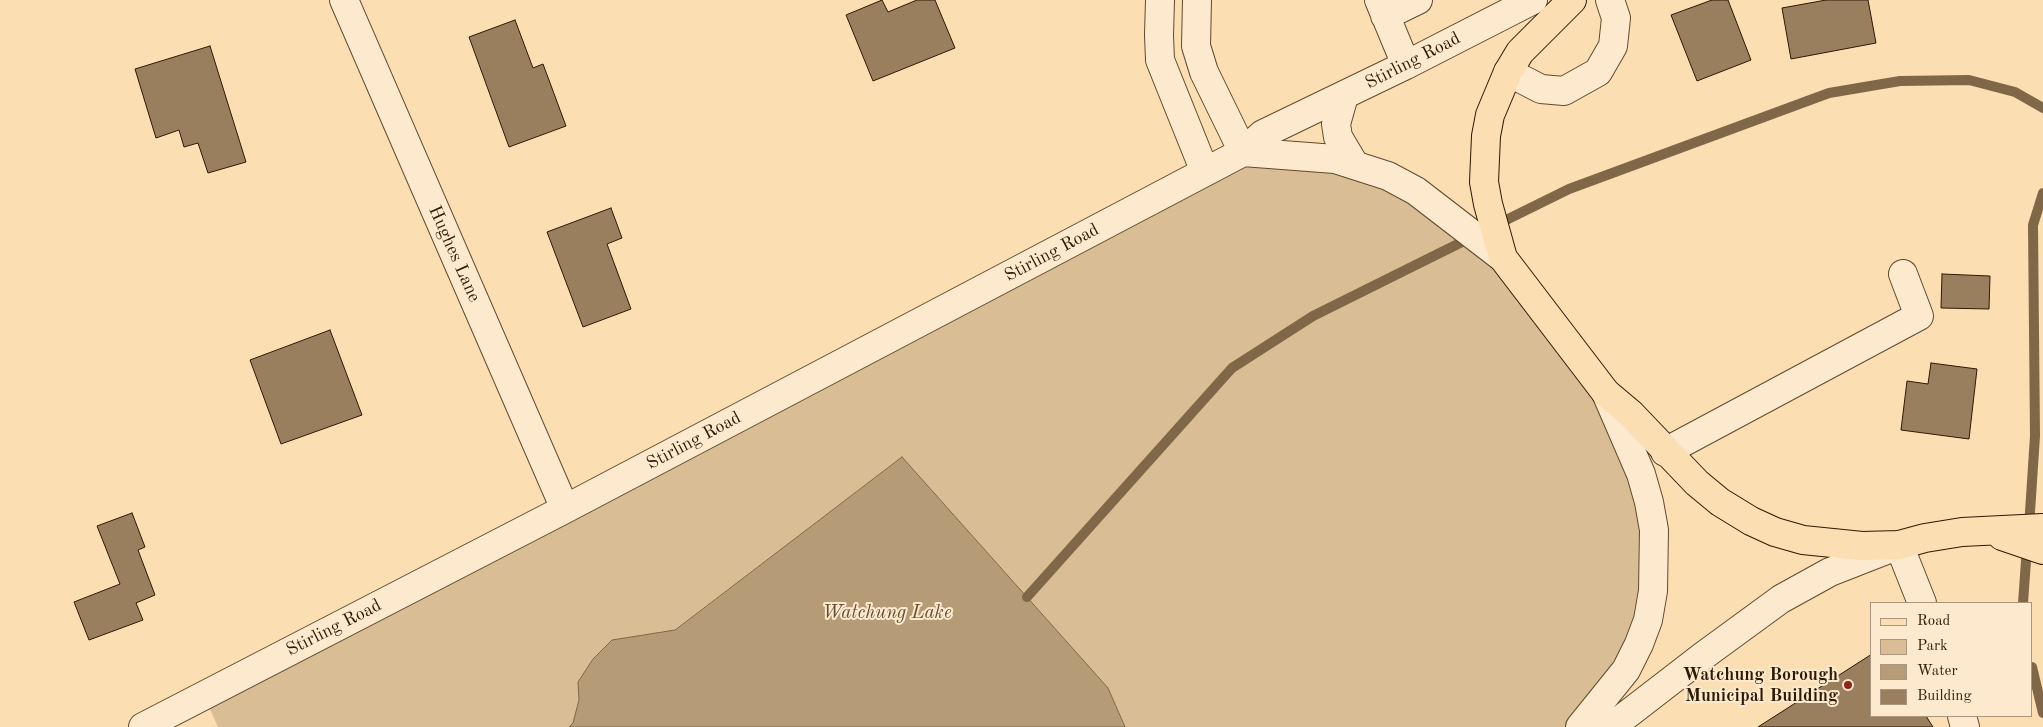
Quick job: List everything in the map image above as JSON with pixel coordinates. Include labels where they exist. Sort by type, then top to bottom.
[{"type":"main road","points":[[1572,0],[1520,52],[1508,72],[1490,115],[1486,136],[1484,182],[1503,258],[1606,393],[1631,414],[1696,483],[1720,502],[1750,521],[1775,532],[1803,540],[1862,546],[1899,545],[1925,538],[1962,532],[2043,528]]},
{"type":"main road","points":[[1989,531],[2043,550]]},
{"type":"street","name":"Hughes Lane","points":[[344,0],[565,509]]},
{"type":"street","points":[[1160,0],[1160,60],[1205,172]]},
{"type":"street","points":[[1197,0],[1196,46],[1204,72],[1242,152],[1313,156],[1354,164],[1388,176],[1416,191],[1503,258]]},
{"type":"street","points":[[1406,65],[1382,8],[1418,0]]},
{"type":"street","name":"Stirling Road","points":[[143,727],[565,509],[1205,172],[1242,152],[1263,134],[1344,96],[1533,0]]},
{"type":"street","points":[[1508,72],[1541,89],[1564,91],[1598,72],[1613,46],[1616,18],[1610,0]]},
{"type":"street","points":[[1344,96],[1336,124],[1338,137],[1354,164]]},
{"type":"street","points":[[1666,452],[1919,316],[1904,274]]},
{"type":"street","points":[[1580,727],[1626,670],[1648,620],[1653,591],[1654,530],[1650,502],[1641,474],[1606,393]]},
{"type":"street","points":[[1611,727],[1781,598],[1830,572],[1899,545],[1922,602]]},
{"type":"green space","points":[[1243,152],[1335,159],[1503,258],[1629,445],[1653,591],[1580,727],[1125,727],[1108,688],[902,457],[674,630],[612,641],[578,682],[579,700],[573,723],[569,727],[218,727],[204,696]]},
{"type":"water","name":"Watchung Lake","points":[[902,457],[1108,688],[1125,727],[569,727],[573,723],[579,700],[578,682],[593,659],[612,640],[675,630]]},
{"type":"building","points":[[882,0],[888,12],[917,0],[935,0],[955,48],[873,81],[846,15]]},
{"type":"building","points":[[1712,0],[1728,0],[1751,60],[1697,81],[1671,15]]},
{"type":"building","points":[[1826,0],[1868,0],[1876,43],[1791,59],[1782,8]]},
{"type":"building","points":[[515,20],[533,68],[543,64],[566,126],[509,147],[469,37]]},
{"type":"building","points":[[210,46],[246,162],[208,173],[198,143],[184,147],[179,130],[156,138],[135,69]]},
{"type":"building","points":[[611,208],[622,238],[607,244],[631,309],[583,327],[547,232]]},
{"type":"building","points":[[1942,274],[1990,276],[1989,309],[1941,308]]},
{"type":"building","points":[[330,330],[362,415],[281,444],[250,360]]},
{"type":"building","points":[[1931,363],[1977,369],[1969,439],[1901,430],[1907,381],[1928,384]]},
{"type":"building","points":[[132,513],[145,547],[138,550],[155,595],[136,603],[143,620],[89,640],[74,602],[120,584],[97,526]]},
{"type":"building","name":"Watchung Borough Municipal Building","points":[[1870,655],[1870,717],[1927,717],[1933,727],[1758,727]]},
{"type":"waterway","points":[[1496,225],[1569,189],[1829,93],[1900,81],[1969,80],[2015,92],[2043,108]]},
{"type":"waterway","points":[[2029,527],[2035,436],[2033,225],[2043,193]]},
{"type":"waterway","points":[[1027,597],[1232,368],[1313,316],[1472,237]]},
{"type":"waterway","points":[[2023,602],[2027,547]]},
{"type":"waterway","points":[[2033,671],[2043,713]]},
{"type":"place","name":"Watchung Borough Municipal Building","points":[[1848,685]]}]
